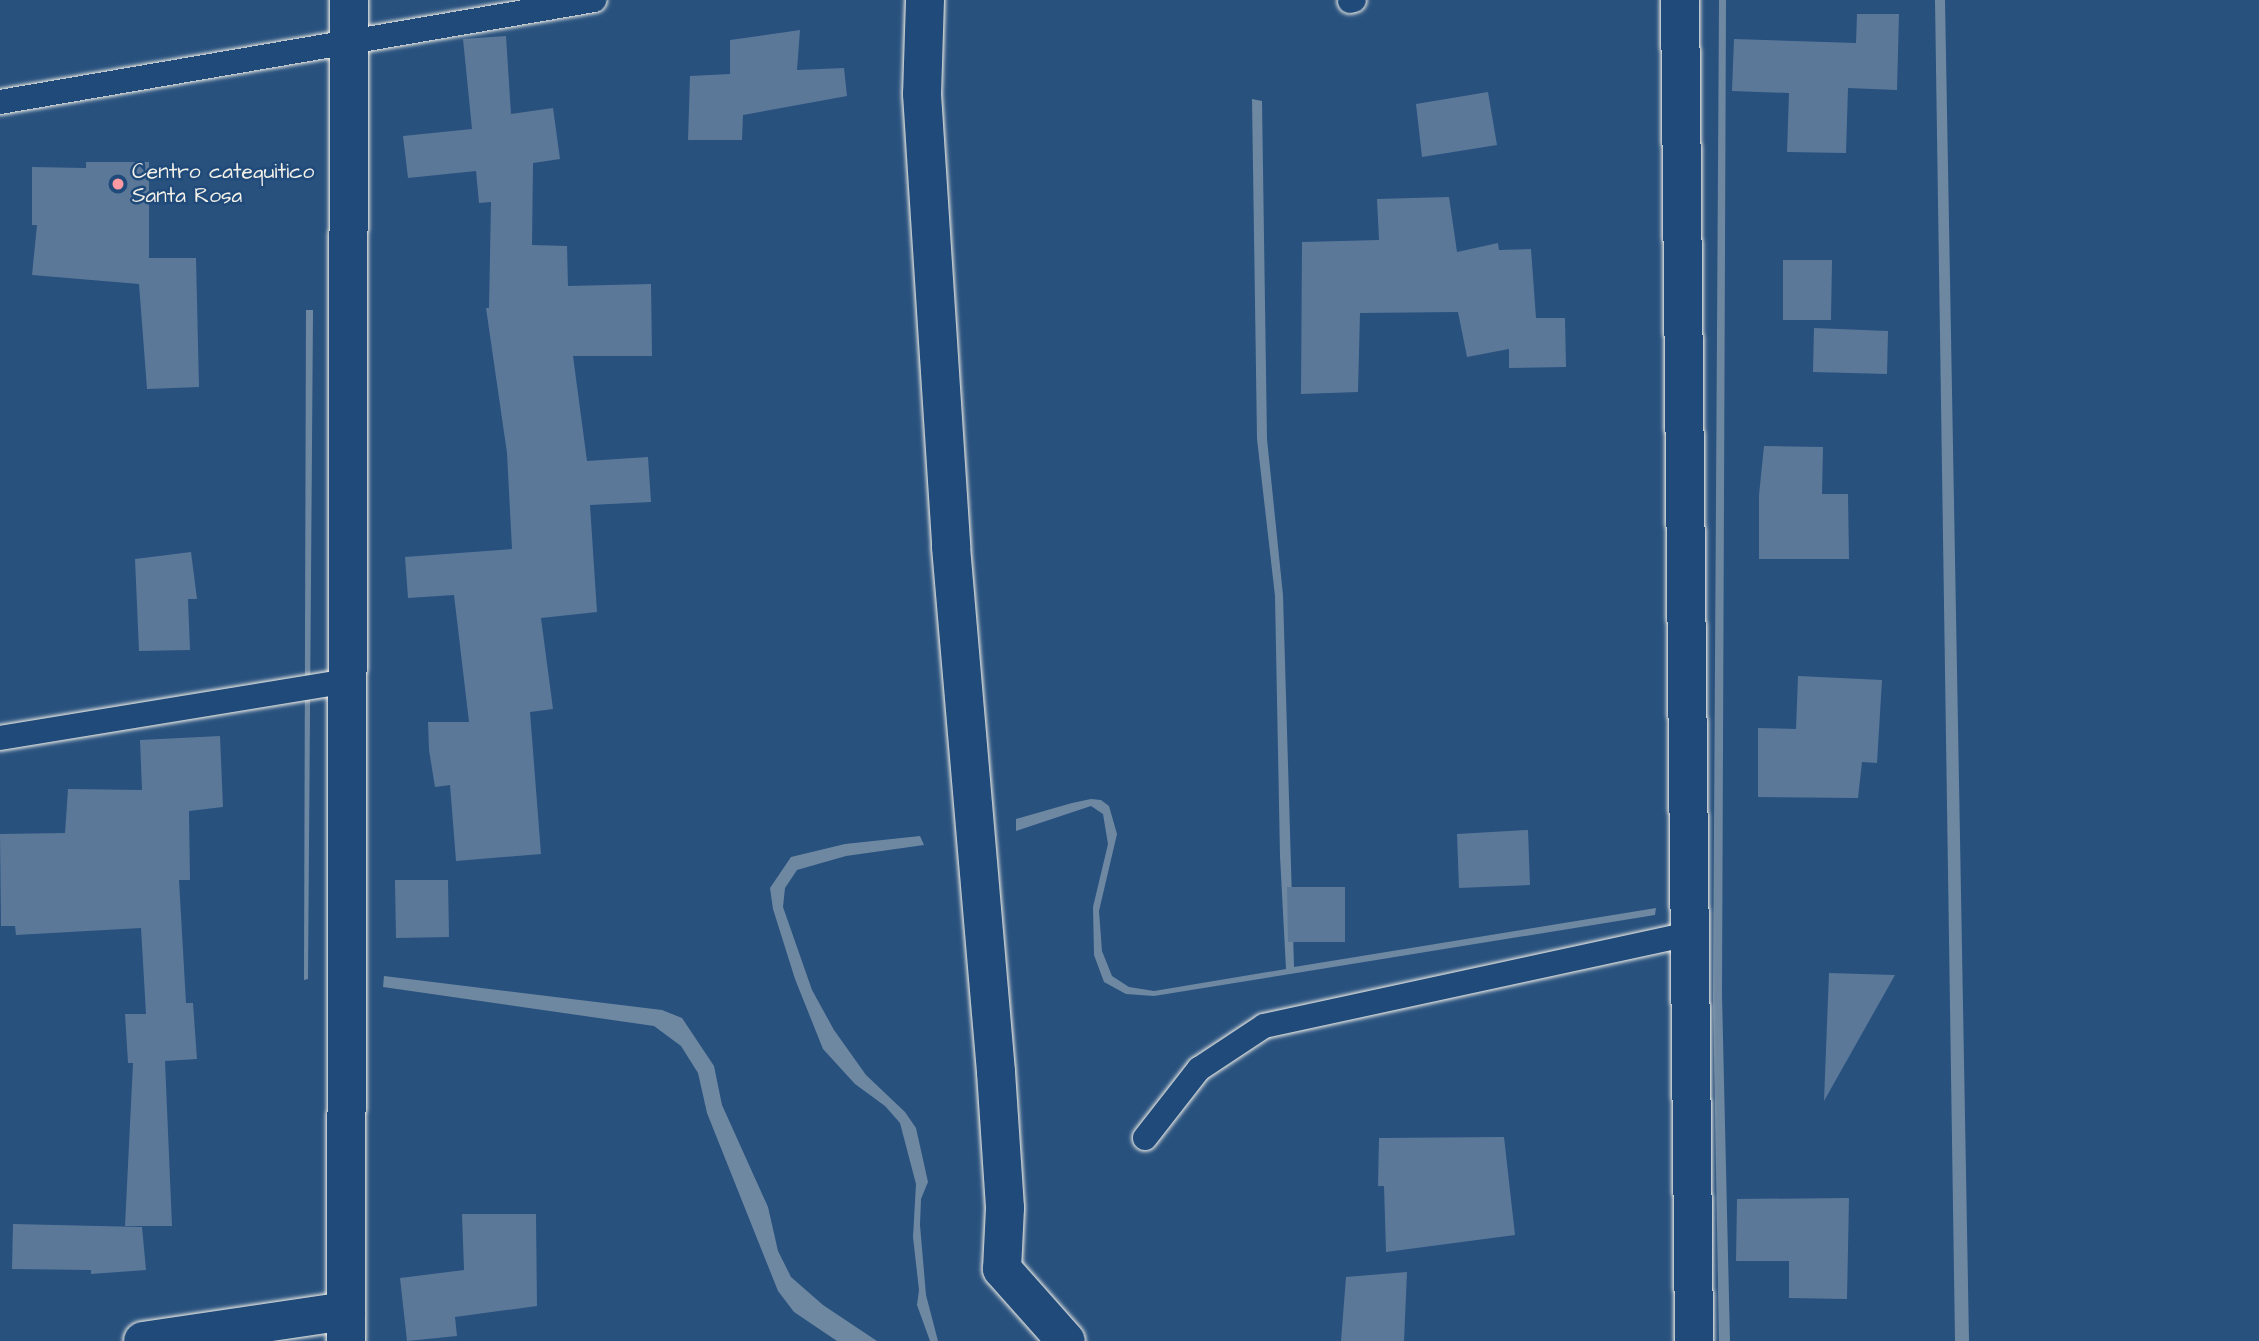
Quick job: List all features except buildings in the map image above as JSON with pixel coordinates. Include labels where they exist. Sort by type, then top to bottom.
[{"type":"street","points":[[143,1341],[346,1326],[349,0]]},
{"type":"street","points":[[925,0],[922,94],[951,547],[996,1072],[1005,1208],[1002,1269],[1066,1341]]},
{"type":"street","points":[[1680,0],[1694,1341]]},
{"type":"lane","points":[[0,102],[594,0]]},
{"type":"lane","points":[[0,738],[347,681]]},
{"type":"lane","points":[[1145,1138],[1199,1069],[1264,1026],[1690,934]]},
{"type":"water","points":[[1719,0],[1726,0],[1722,995],[1730,1341],[1719,1341],[1713,995]]},
{"type":"water","points":[[1935,0],[1945,0],[1969,1341],[1955,1341]]},
{"type":"water","points":[[1252,99],[1262,101],[1267,439],[1283,595],[1294,967],[1656,908],[1655,915],[1154,996],[1126,994],[1104,982],[1094,955],[1093,907],[1108,844],[1103,814],[1091,806],[1016,831],[1016,819],[1072,803],[1091,799],[1101,800],[1109,806],[1117,834],[1099,911],[1102,951],[1112,976],[1129,987],[1154,991],[1286,969],[1280,856],[1275,596],[1257,439]]},
{"type":"water","points":[[306,310],[313,310],[308,979],[304,980]]},
{"type":"water","points":[[920,836],[924,845],[846,856],[797,870],[785,888],[783,907],[812,990],[834,1030],[866,1075],[905,1112],[916,1128],[928,1182],[921,1199],[920,1225],[926,1295],[938,1341],[930,1341],[917,1305],[919,1290],[913,1237],[916,1184],[900,1123],[885,1106],[855,1084],[823,1049],[795,979],[773,909],[770,888],[791,857],[845,844]]},
{"type":"water","points":[[384,976],[662,1010],[682,1018],[714,1066],[722,1105],[768,1207],[778,1251],[791,1277],[823,1305],[877,1341],[837,1341],[794,1312],[778,1291],[707,1113],[698,1073],[681,1046],[654,1026],[383,987]]},
{"type":"place","name":"Centro catequitico Santa Rosa","points":[[118,184]]}]
